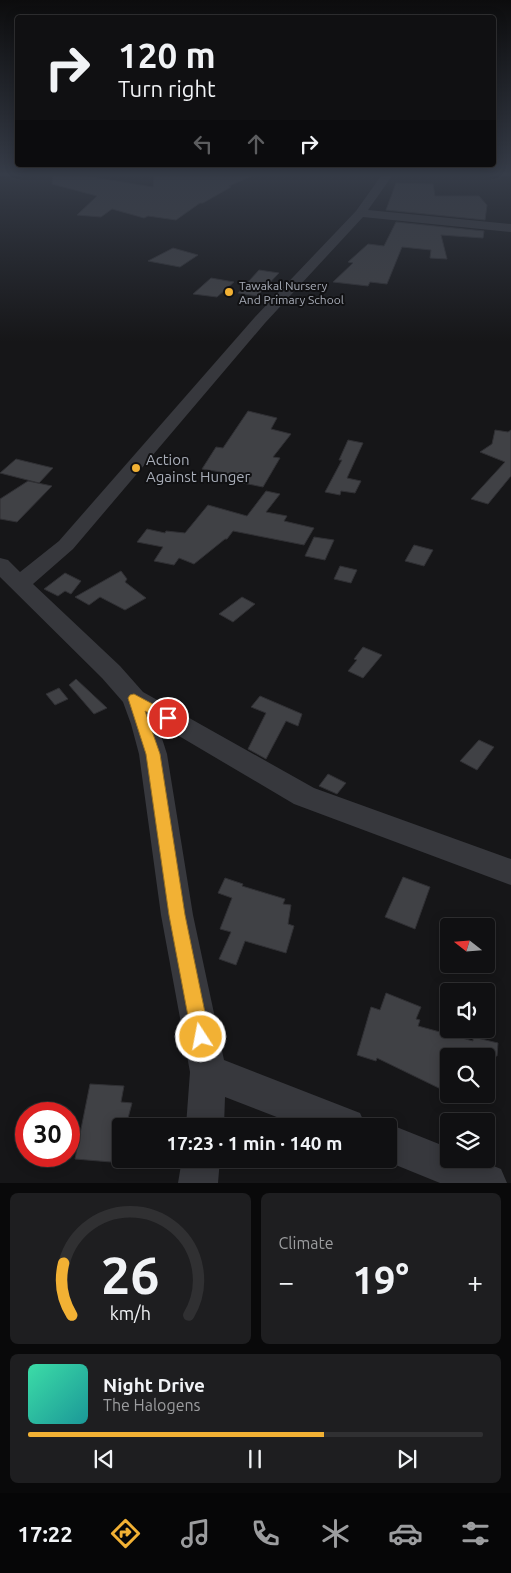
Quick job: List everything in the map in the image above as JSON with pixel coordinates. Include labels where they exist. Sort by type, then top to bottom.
[{"type":"street","points":[[343,231],[260,320],[66,545],[10,574],[111,672],[134,698],[304,796],[511,872]]},
{"type":"street","points":[[134,698],[153,754],[177,915],[208,1072],[205,1118]]},
{"type":"street","points":[[208,1072],[326,1118]]},
{"type":"street","points":[[397,1146],[488,1183]]},
{"type":"street","points":[[198,1183],[200,1168]]},
{"type":"building","points":[[391,231],[484,231],[483,238],[441,235],[447,259],[430,258],[431,250],[402,247],[387,284],[370,282],[368,286],[333,282],[353,263],[348,262],[368,244],[384,246]]},
{"type":"building","points":[[173,248],[198,255],[180,267],[148,261]]},
{"type":"building","points":[[259,270],[279,273],[257,296],[238,293]]},
{"type":"building","points":[[211,278],[234,282],[217,297],[193,294]]},
{"type":"building","points":[[248,411],[277,418],[271,429],[291,434],[273,457],[280,458],[263,487],[223,479],[227,473],[202,469],[216,447],[223,448]]},
{"type":"building","points":[[495,430],[508,432],[511,430],[511,476],[488,504],[471,499],[505,462],[480,452],[492,444]]},
{"type":"building","points":[[348,440],[363,443],[347,478],[361,481],[355,493],[341,491],[340,495],[325,492],[342,460],[339,460]]},
{"type":"building","points":[[16,459],[53,468],[39,483],[0,473]]},
{"type":"building","points":[[28,481],[52,486],[17,522],[0,519],[0,499]]},
{"type":"building","points":[[266,491],[280,494],[266,512],[287,516],[284,521],[314,528],[304,545],[233,531],[227,539],[194,564],[179,558],[174,565],[154,561],[163,547],[137,542],[147,529],[165,533],[166,531],[185,533],[208,505],[247,516]]},
{"type":"building","points":[[314,537],[334,540],[325,560],[305,556]]},
{"type":"building","points":[[414,545],[433,550],[424,566],[405,561]]},
{"type":"building","points":[[340,566],[357,570],[351,583],[334,579]]},
{"type":"building","points":[[121,571],[127,579],[125,582],[146,598],[125,610],[100,597],[89,605],[75,597]]},
{"type":"building","points":[[65,573],[81,581],[71,594],[65,591],[58,596],[44,589]]},
{"type":"building","points":[[242,597],[255,604],[233,622],[219,614]]},
{"type":"building","points":[[363,647],[382,655],[363,678],[348,671],[357,660],[354,659]]},
{"type":"building","points":[[76,679],[107,708],[94,714],[69,685]]},
{"type":"building","points":[[59,688],[68,699],[55,705],[46,694]]},
{"type":"building","points":[[260,696],[302,714],[298,726],[286,721],[266,759],[248,749],[266,713],[251,707]]},
{"type":"building","points":[[479,740],[494,747],[477,770],[460,761]]},
{"type":"building","points":[[328,774],[346,783],[337,794],[319,786]]},
{"type":"building","points":[[403,877],[430,887],[415,929],[385,917]]},
{"type":"building","points":[[225,878],[243,884],[242,886],[285,899],[283,904],[291,905],[288,924],[294,926],[286,953],[245,941],[236,965],[219,959],[231,932],[220,929],[232,898],[218,893]]},
{"type":"building","points":[[386,993],[421,1007],[416,1019],[420,1020],[418,1026],[440,1032],[440,1038],[462,1038],[473,1041],[473,1038],[477,1038],[498,1043],[497,1056],[495,1056],[495,1048],[440,1048],[440,1089],[377,1058],[376,1061],[357,1055],[371,1007],[380,1010]]},
{"type":"building","points":[[90,1084],[124,1086],[121,1102],[132,1103],[128,1118],[112,1118],[111,1162],[80,1159],[80,1134]]},
{"type":"place","name":"Tawakal Nursery And Primary School","points":[[229,292]]},
{"type":"place","name":"Action Against Hunger","points":[[136,468]]},
{"type":"route","points":[[168,718],[134,698],[153,754],[177,915],[201,1037]]}]
